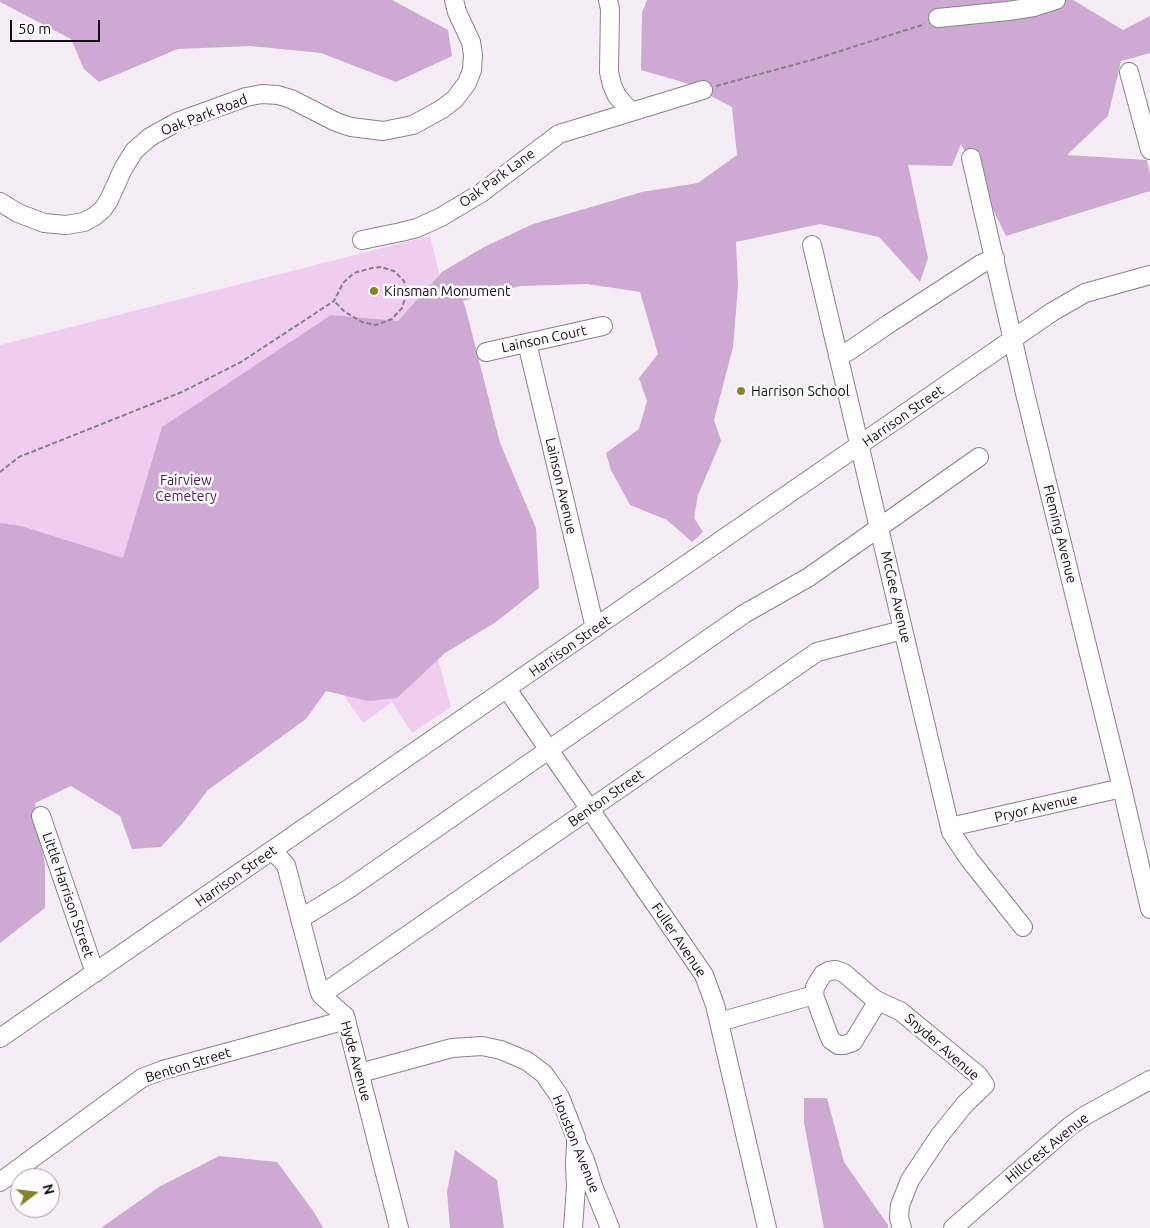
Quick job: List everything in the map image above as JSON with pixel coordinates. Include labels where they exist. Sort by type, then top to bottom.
[{"type":"street","name":"Oak Park Road","points":[[0,202],[18,213],[44,224],[66,225],[84,222],[103,209],[134,151],[150,137],[177,122],[246,97],[262,94],[278,95],[292,99],[336,122],[351,127],[369,130],[394,130],[413,125],[442,110],[459,95],[467,83],[472,70],[473,55],[471,42],[457,12],[454,0]]},
{"type":"street","points":[[608,0],[610,9],[609,72],[617,96],[630,111],[703,90]]},
{"type":"street","points":[[938,18],[1008,11],[1034,7],[1056,0]]},
{"type":"street","points":[[1130,72],[1150,150]]},
{"type":"street","name":"Oak Park Lane","points":[[362,240],[401,232],[434,220],[476,196],[559,134],[630,111]]},
{"type":"street","name":"Fleming Avenue","points":[[971,158],[1025,393],[1122,788],[1146,872],[1150,909]]},
{"type":"street","name":"McGee Avenue","points":[[812,244],[951,832],[969,859],[1024,927]]},
{"type":"street","points":[[838,356],[849,351],[981,264],[995,258]]},
{"type":"street","name":"Harrison Street","points":[[0,1038],[1013,339],[1072,300],[1091,291],[1150,275]]},
{"type":"street","name":"Lainson Court","points":[[486,352],[603,326]]},
{"type":"street","name":"Lainson Avenue","points":[[527,343],[595,628]]},
{"type":"street","points":[[300,920],[350,888],[744,614],[809,577],[880,529],[979,457]]},
{"type":"street","name":"Benton Street","points":[[321,995],[817,652],[903,630]]},
{"type":"street","name":"Fuller Avenue","points":[[507,689],[704,975],[719,1022],[767,1228]]},
{"type":"street","name":"Pryor Avenue","points":[[950,827],[1122,788]]},
{"type":"street","name":"Little Harrison Street","points":[[42,816],[95,973]]},
{"type":"street","points":[[272,851],[286,865],[321,995]]},
{"type":"street","points":[[836,970],[844,973],[873,998],[878,1000],[853,1042],[838,1045],[831,1040],[814,995],[815,987],[823,974],[836,970]]},
{"type":"street","name":"Hyde Avenue","points":[[321,995],[345,1016],[399,1228]]},
{"type":"street","points":[[719,1022],[814,995]]},
{"type":"street","name":"Snyder Avenue","points":[[878,1000],[900,1011],[978,1075],[985,1085],[965,1104],[940,1135],[910,1180],[900,1205],[899,1218],[902,1228]]},
{"type":"street","name":"Benton Street","points":[[0,1182],[142,1078],[163,1070],[346,1020]]},
{"type":"street","name":"Houston Avenue","points":[[360,1073],[452,1048],[482,1046],[501,1050],[527,1061],[544,1074],[560,1097],[610,1228]]},
{"type":"street","name":"Hillcrest Avenue","points":[[953,1228],[1070,1126],[1086,1115],[1150,1080]]},
{"type":"street","points":[[573,1228],[576,1187],[576,1141]]},
{"type":"path","points":[[703,90],[815,59],[928,23],[938,18]]},
{"type":"path","points":[[0,472],[19,457],[191,388],[241,362],[334,301],[340,288],[354,274],[372,268],[394,271],[404,281],[407,292],[402,308],[392,319],[376,325],[362,322],[345,312],[334,301]]},
{"type":"green space","points":[[0,0],[392,0],[448,30],[452,56],[396,82],[321,53],[250,46],[178,49],[99,82],[84,69],[71,39],[0,2]]},
{"type":"green space","points":[[647,0],[1073,0],[1123,30],[1150,16],[1150,53],[1121,61],[1108,116],[1067,155],[1147,160],[1150,174],[1150,191],[1006,236],[961,144],[952,166],[908,165],[928,258],[920,282],[879,237],[820,224],[736,242],[738,286],[733,347],[714,420],[721,441],[698,495],[694,518],[703,532],[692,542],[667,520],[630,505],[611,470],[606,453],[639,429],[647,401],[639,378],[658,354],[640,292],[587,284],[520,286],[463,301],[500,443],[536,528],[539,588],[496,622],[445,653],[397,698],[368,701],[326,691],[306,719],[208,790],[182,824],[161,847],[132,849],[120,816],[71,786],[35,803],[45,866],[45,908],[0,943],[0,523],[21,526],[123,558],[162,427],[331,315],[398,321],[442,272],[484,247],[533,224],[642,192],[698,183],[737,155],[732,107],[686,83],[641,70],[642,13]]},
{"type":"green space","name":"Fairview Cemetery","points":[[430,236],[513,576],[423,605],[451,707],[412,733],[392,702],[363,723],[301,632],[0,804],[0,345]]},
{"type":"green space","points":[[804,1098],[827,1098],[844,1162],[888,1225],[888,1228],[824,1228],[804,1123]]},
{"type":"green space","points":[[455,1150],[497,1180],[504,1228],[450,1228],[447,1192]]},
{"type":"green space","points":[[219,1156],[277,1162],[314,1212],[323,1228],[101,1228],[159,1187]]},
{"type":"place","name":"Kinsman Monument","points":[[374,291]]},
{"type":"place","name":"Harrison School","points":[[741,391]]}]
